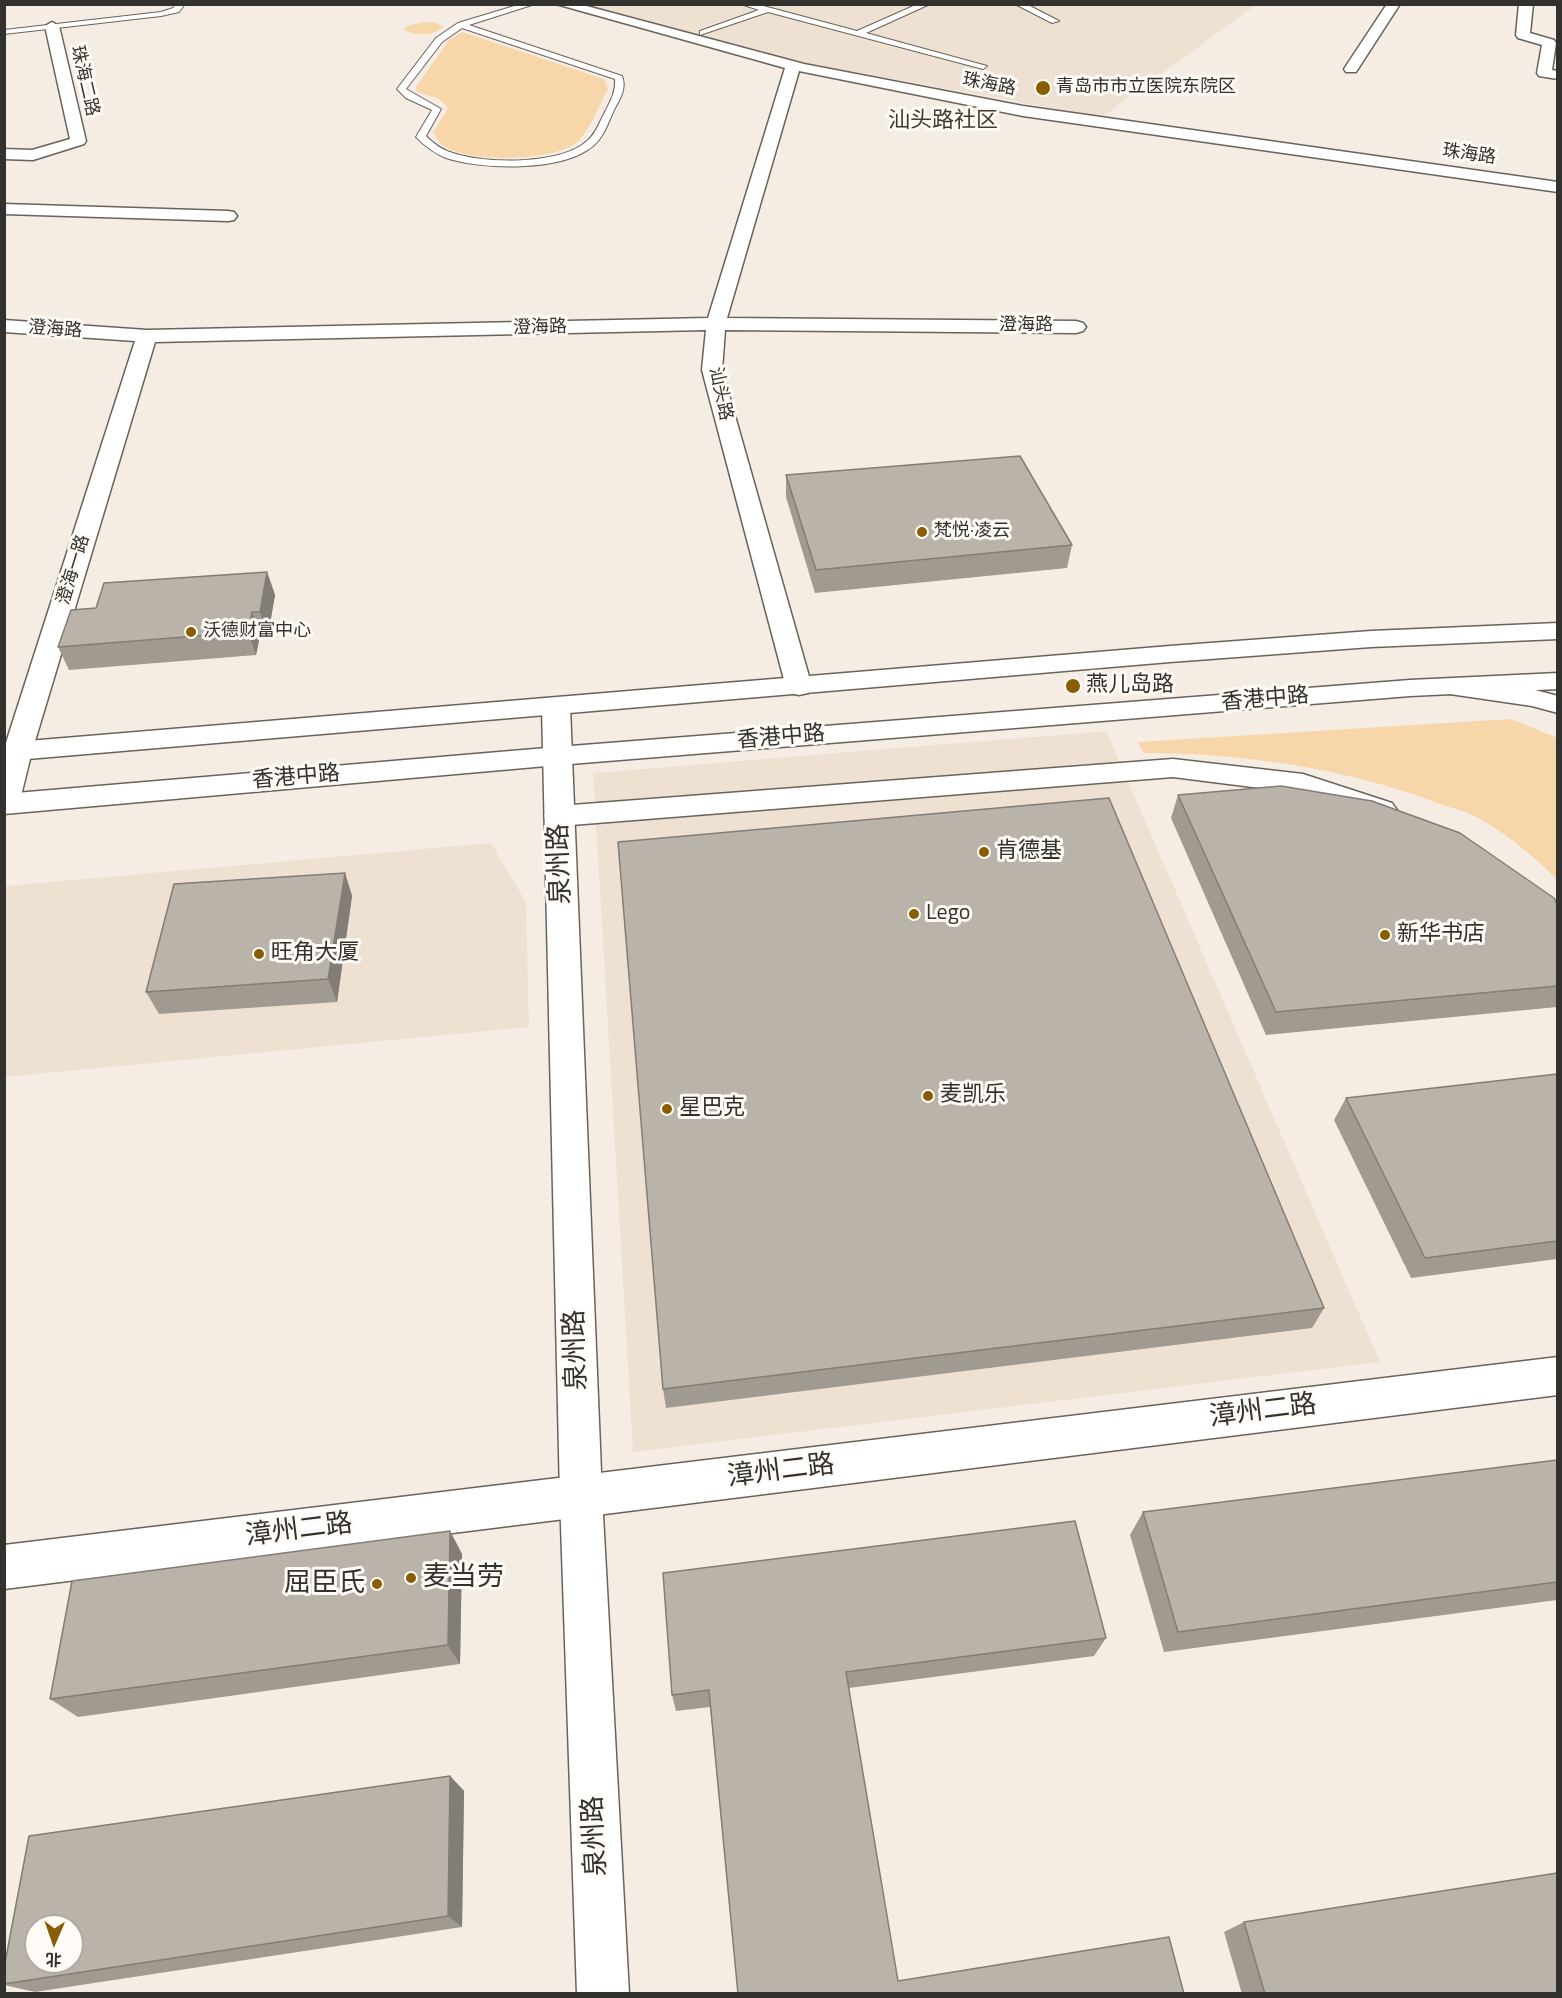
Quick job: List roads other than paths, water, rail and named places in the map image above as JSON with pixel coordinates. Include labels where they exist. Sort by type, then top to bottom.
[{"type":"street","name":"珠海路","points":[[562,4],[793,66],[1023,111],[1557,187]]},
{"type":"street","points":[[1351,69],[1394,4]]},
{"type":"street","points":[[1526,4],[1523,35],[1549,43],[1544,73],[1557,75]]},
{"type":"street","name":"珠海二路","points":[[4,154],[33,155],[78,141],[52,26]]},
{"type":"street","name":"汕头路","points":[[793,66],[716,324],[712,370],[799,687]]},
{"type":"street","points":[[4,209],[228,216]]},
{"type":"street","name":"澄海路","points":[[4,326],[147,336],[716,324],[1076,327]]},
{"type":"street","name":"澄海一路","points":[[5,804],[11,751],[147,336]]},
{"type":"street","points":[[11,751],[799,687],[1194,652],[1371,639],[1557,630]]},
{"type":"street","name":"香港中路","points":[[5,804],[558,756],[1452,687],[1557,681]]},
{"type":"street","points":[[1452,687],[1535,698],[1557,705]]},
{"type":"street","name":"泉州路","points":[[556,707],[581,1496],[603,1994]]},
{"type":"street","points":[[559,816],[1173,768],[1303,784],[1403,817]]},
{"type":"street","name":"漳州二路","points":[[4,1567],[1557,1376]]},
{"type":"lane","points":[[4,32],[161,14],[176,10],[182,4]]},
{"type":"lane","points":[[461,25],[618,78],[621,87],[600,130],[588,146],[564,155],[496,164],[466,160],[435,149],[421,136],[437,109],[429,102],[407,96],[401,89],[439,40],[461,25],[531,4]]},
{"type":"lane","points":[[745,4],[983,66]]},
{"type":"lane","points":[[857,34],[926,4]]},
{"type":"lane","points":[[1019,4],[1055,21]]},
{"type":"lane","points":[[703,33],[767,10]]},
{"type":"place","name":"青岛市市立医院东院区","points":[[1043,88]]},
{"type":"place","name":"梵悦·凌云","points":[[922,532]]},
{"type":"place","name":"沃德财富中心","points":[[191,632]]},
{"type":"place","name":"燕儿岛路","points":[[1073,686]]},
{"type":"place","name":"肯德基","points":[[984,852]]},
{"type":"place","name":"Lego","points":[[914,914]]},
{"type":"place","name":"新华书店","points":[[1385,935]]},
{"type":"place","name":"旺角大厦","points":[[259,954]]},
{"type":"place","name":"麦凯乐","points":[[928,1096]]},
{"type":"place","name":"星巴克","points":[[667,1109]]},
{"type":"place","name":"麦当劳","points":[[411,1578]]},
{"type":"place","name":"屈臣氏","points":[[377,1584]]},
{"type":"district","name":"汕头路社区","points":[[943,122]]}]
